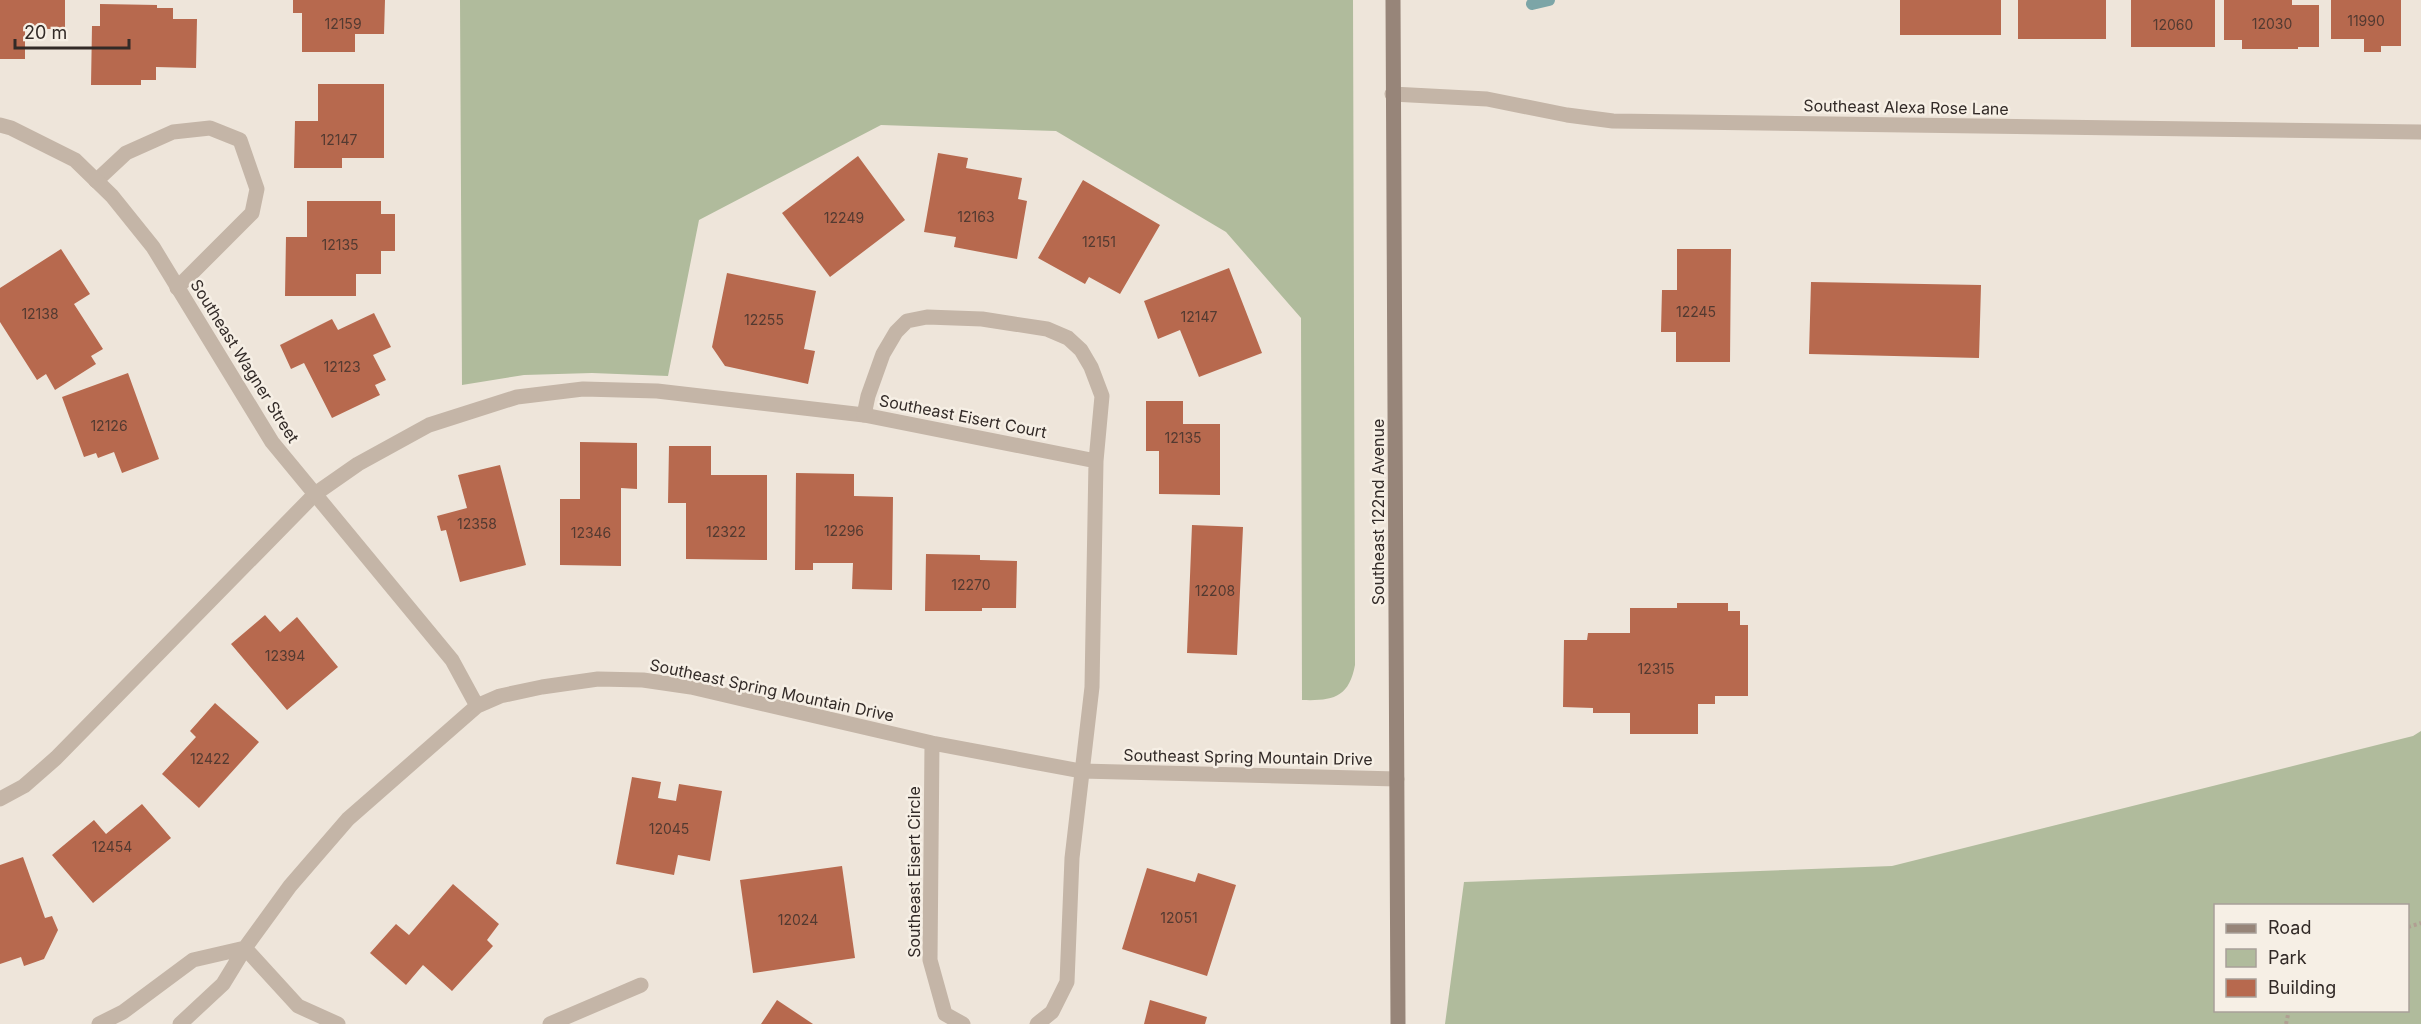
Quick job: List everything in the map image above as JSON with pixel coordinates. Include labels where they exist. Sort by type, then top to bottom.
[{"type":"main road","name":"Southeast 122nd Avenue","points":[[1393,0],[1398,1024]]},
{"type":"street","name":"Southeast Alexa Rose Lane","points":[[1392,94],[1487,99],[1567,115],[1613,121],[2421,132]]},
{"type":"street","name":"Southeast Wagner Street","points":[[0,125],[11,128],[75,160],[112,196],[153,247],[272,442],[452,660],[477,706]]},
{"type":"street","points":[[96,181],[126,153],[173,132],[210,128],[240,140],[257,189],[252,213],[177,288]]},
{"type":"street","name":"Southeast Eisert Court","points":[[1081,771],[1092,687],[1096,461],[1102,396],[1091,367],[1081,350],[1068,338],[1047,329],[981,319],[927,317],[907,321],[896,332],[883,354],[868,396],[864,415],[1096,461]]},
{"type":"street","points":[[0,799],[24,786],[56,758],[284,522],[315,494],[358,464],[429,425],[517,398],[583,389],[657,390],[864,415]]},
{"type":"street","name":"Southeast Spring Mountain Drive","points":[[180,1024],[222,984],[290,886],[348,819],[477,706],[500,696],[542,687],[598,679],[643,680],[691,687],[932,743],[1081,771],[1397,779]]},
{"type":"street","name":"Southeast Eisert Circle","points":[[932,743],[930,960],[945,1014],[963,1024]]},
{"type":"street","points":[[1037,1024],[1052,1012],[1067,982],[1072,858],[1081,771]]},
{"type":"street","points":[[99,1024],[123,1011],[193,960],[245,948],[298,1006],[338,1024]]},
{"type":"street","points":[[550,1024],[640,985]]},
{"type":"green space","points":[[460,0],[1353,0],[1355,665],[1344,691],[1322,700],[1302,700],[1301,318],[1226,232],[1056,131],[881,125],[699,220],[668,376],[592,373],[524,375],[462,385]]},
{"type":"green space","points":[[2421,731],[2421,1024],[1445,1024],[1464,882],[1892,866],[2413,736]]},
{"type":"building","points":[[0,0],[65,0],[65,29],[25,29],[25,59],[0,59]]},
{"type":"building","points":[[293,0],[385,0],[384,34],[355,34],[355,52],[302,52],[302,13],[293,13]]},
{"type":"building","points":[[1900,0],[2001,0],[2001,35],[1900,35]]},
{"type":"building","points":[[2018,0],[2106,0],[2106,39],[2018,39]]},
{"type":"building","points":[[2131,0],[2215,0],[2215,47],[2131,47]]},
{"type":"building","points":[[2224,0],[2292,0],[2292,5],[2319,5],[2319,47],[2242,49],[2242,40],[2224,40]]},
{"type":"building","points":[[2331,0],[2401,0],[2401,46],[2381,46],[2381,52],[2364,52],[2364,39],[2331,39]]},
{"type":"building","points":[[100,4],[157,5],[157,8],[173,8],[173,19],[197,19],[196,68],[156,67],[156,80],[141,80],[141,85],[91,85],[92,26],[100,26]]},
{"type":"building","points":[[318,84],[384,84],[384,158],[342,158],[342,168],[294,168],[295,121],[318,121]]},
{"type":"building","points":[[938,153],[968,158],[966,168],[1022,178],[1018,199],[1027,201],[1017,259],[954,247],[956,237],[924,232]]},
{"type":"building","points":[[858,156],[905,220],[830,277],[782,213]]},
{"type":"building","points":[[1083,180],[1160,225],[1120,294],[1089,277],[1085,284],[1038,258]]},
{"type":"building","points":[[307,201],[381,201],[381,214],[395,214],[395,251],[381,251],[381,274],[356,274],[356,296],[285,296],[286,237],[307,237]]},
{"type":"building","points":[[61,249],[90,294],[74,304],[103,349],[91,356],[96,364],[55,390],[46,374],[37,380],[0,322],[0,288]]},
{"type":"building","points":[[1677,249],[1731,249],[1730,362],[1676,362],[1676,332],[1661,332],[1662,290],[1677,290]]},
{"type":"building","points":[[1229,268],[1262,353],[1199,377],[1180,330],[1158,339],[1144,301]]},
{"type":"building","points":[[727,273],[816,291],[804,349],[815,351],[808,384],[725,366],[712,347]]},
{"type":"building","points":[[1811,282],[1981,285],[1979,358],[1809,354]]},
{"type":"building","points":[[374,313],[391,347],[373,355],[386,380],[375,385],[380,395],[332,418],[304,363],[291,369],[280,345],[332,319],[338,330]]},
{"type":"building","points":[[128,373],[159,459],[122,473],[114,452],[98,458],[96,453],[84,457],[62,397]]},
{"type":"building","points":[[1146,401],[1183,401],[1183,424],[1220,424],[1220,495],[1159,494],[1159,451],[1146,451]]},
{"type":"building","points":[[580,442],[637,443],[637,489],[621,488],[621,566],[560,565],[560,499],[580,499]]},
{"type":"building","points":[[669,446],[711,446],[711,475],[767,475],[767,560],[686,559],[686,503],[668,503]]},
{"type":"building","points":[[500,465],[526,565],[460,582],[446,530],[441,531],[437,516],[467,508],[458,475]]},
{"type":"building","points":[[796,473],[854,474],[854,496],[893,497],[892,590],[852,589],[853,563],[813,563],[813,570],[795,570]]},
{"type":"building","points":[[1192,525],[1243,527],[1237,655],[1187,653]]},
{"type":"building","points":[[926,554],[980,555],[980,560],[1017,561],[1016,608],[982,608],[982,611],[925,611]]},
{"type":"building","points":[[1677,603],[1728,603],[1728,611],[1740,611],[1740,625],[1748,625],[1748,696],[1715,696],[1715,704],[1698,704],[1698,734],[1630,734],[1630,713],[1593,713],[1593,708],[1563,707],[1564,640],[1587,640],[1588,633],[1630,633],[1630,608],[1677,608]]},
{"type":"building","points":[[265,615],[280,632],[297,617],[338,667],[287,710],[231,644]]},
{"type":"building","points":[[215,703],[259,742],[199,808],[162,774],[196,737],[190,731]]},
{"type":"building","points":[[632,777],[661,782],[658,798],[676,801],[679,784],[722,791],[710,861],[678,855],[674,875],[616,864]]},
{"type":"building","points":[[142,804],[171,838],[93,903],[52,855],[94,820],[106,834]]},
{"type":"building","points":[[23,857],[45,918],[52,916],[58,930],[44,959],[24,966],[21,957],[0,964],[0,865]]},
{"type":"building","points":[[842,866],[855,958],[753,973],[740,880]]},
{"type":"building","points":[[1147,868],[1195,882],[1198,873],[1236,885],[1207,976],[1122,949]]},
{"type":"building","points":[[453,884],[499,924],[487,940],[493,946],[452,991],[423,965],[406,985],[370,953],[396,924],[409,935]]},
{"type":"building","points":[[777,1000],[813,1024],[761,1024]]},
{"type":"building","points":[[1150,1000],[1207,1017],[1205,1024],[1144,1024]]},
{"type":"waterway","points":[[1532,4],[1549,0]]}]
